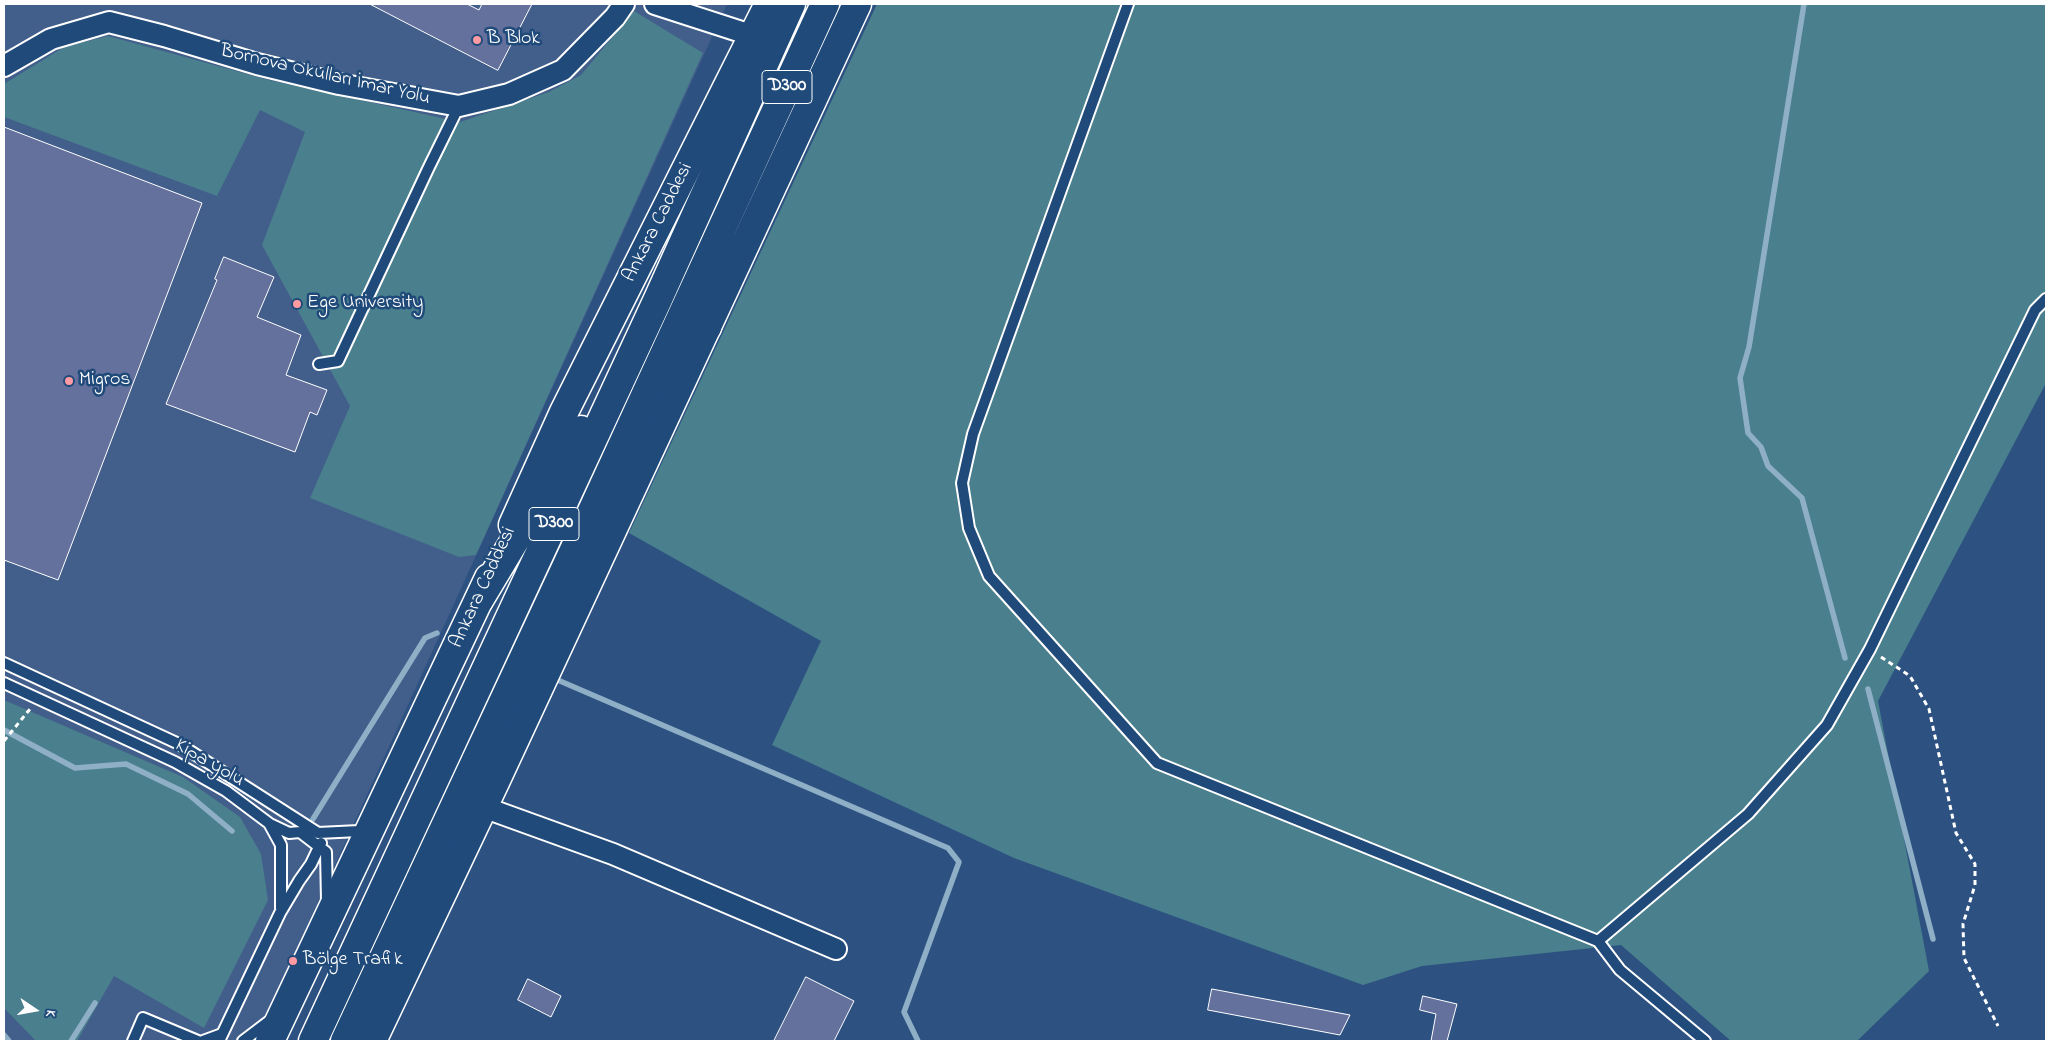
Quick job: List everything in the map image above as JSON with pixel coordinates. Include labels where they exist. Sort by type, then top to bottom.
[{"type":"main road","name":"Ankara Caddesi","points":[[270,1041],[479,600],[564,412],[769,4]]},
{"type":"main road","name":"Ankara Caddesi","points":[[313,1041],[658,299],[791,4]]},
{"type":"main road","name":"D300","points":[[345,1041],[825,4]]},
{"type":"main road","points":[[372,1041],[857,4]]},
{"type":"main road","points":[[707,327],[748,171]]},
{"type":"main road","points":[[479,600],[658,299]]},
{"type":"street","name":"Bornova Okulları İmar Yolu","points":[[4,66],[52,38],[109,22],[164,36],[257,64],[330,82],[459,106],[510,94],[563,70],[615,17],[624,4]]},
{"type":"street","points":[[655,4],[754,36]]},
{"type":"street","points":[[483,807],[613,854],[836,949]]},
{"type":"lane","points":[[1128,4],[971,444],[962,483],[969,528],[989,576],[1157,763],[1598,941],[1620,970],[1705,1041]]},
{"type":"lane","points":[[319,364],[338,361],[459,106]]},
{"type":"lane","points":[[1598,941],[1748,814],[1827,725],[1870,649],[2035,310],[2046,299]]},
{"type":"lane","name":"Kipa yolu","points":[[4,663],[179,744],[318,833]]},
{"type":"lane","name":"Kipa yolu","points":[[4,683],[175,762],[226,791],[270,824],[289,833],[300,832],[320,847]]},
{"type":"lane","points":[[270,824],[281,845],[282,898],[280,914]]},
{"type":"lane","points":[[202,1041],[221,1038],[280,914],[320,847],[322,841],[318,833],[359,831],[372,827]]},
{"type":"lane","points":[[320,847],[326,852],[327,922]]},
{"type":"lane","points":[[243,1041],[286,1008]]},
{"type":"lane","points":[[133,1041],[143,1018],[198,1041]]},
{"type":"path","points":[[1870,649],[1910,676],[1929,709],[1956,833],[1975,864],[1976,885],[1962,924],[1964,958],[1998,1026]]},
{"type":"path","points":[[4,740],[39,699]]},
{"type":"shaded area","name":"Ege University","points":[[4,4],[727,4],[255,1041],[4,1041]]},
{"type":"green space","points":[[877,4],[2046,4],[2046,383],[1878,701],[1929,971],[1857,1041],[1731,1041],[1621,945],[1422,966],[1363,985],[1014,858],[772,745],[821,641],[629,533]]},
{"type":"green space","points":[[634,11],[703,53],[476,555],[459,557],[310,498],[350,406],[262,245],[305,132],[260,110],[217,196],[4,117],[4,84],[64,47],[108,36],[269,80],[460,122],[549,92],[581,75]]},
{"type":"green space","points":[[4,700],[183,777],[240,817],[261,854],[268,900],[204,1028],[114,976],[77,1041],[36,1041],[4,1008]]},
{"type":"building","name":"B Blok","points":[[370,4],[467,4],[479,10],[482,4],[532,4],[498,70]]},
{"type":"building","name":"Migros","points":[[4,127],[202,203],[58,580],[4,560]]},
{"type":"building","points":[[224,257],[274,277],[257,317],[301,335],[286,375],[327,390],[317,415],[310,412],[295,452],[166,404],[217,280],[215,279]]},
{"type":"building","points":[[806,977],[854,1001],[834,1041],[774,1041]]},
{"type":"building","points":[[528,979],[561,996],[551,1017],[518,1000]]},
{"type":"building","points":[[1212,989],[1350,1015],[1340,1035],[1208,1010]]},
{"type":"building","points":[[1423,996],[1457,1004],[1447,1041],[1431,1041],[1436,1014],[1420,1010]]},
{"type":"waterway","points":[[1804,4],[1749,347],[1740,378],[1748,433],[1761,447],[1768,466],[1802,498],[1845,658]]},
{"type":"waterway","points":[[313,819],[425,638],[437,633]]},
{"type":"waterway","points":[[553,678],[948,848],[959,862],[904,1012],[918,1041]]},
{"type":"waterway","points":[[1868,689],[1933,939]]},
{"type":"waterway","points":[[4,730],[75,768],[126,764],[188,794],[232,831]]},
{"type":"waterway","points":[[71,1041],[95,1003]]},
{"type":"waterway","points":[[4,1035],[9,1041]]},
{"type":"place","name":"B Blok","points":[[477,40]]},
{"type":"place","name":"Ege University","points":[[297,304]]},
{"type":"place","name":"Migros","points":[[69,381]]},
{"type":"place","name":"Bölge Trafik","points":[[293,961]]}]
